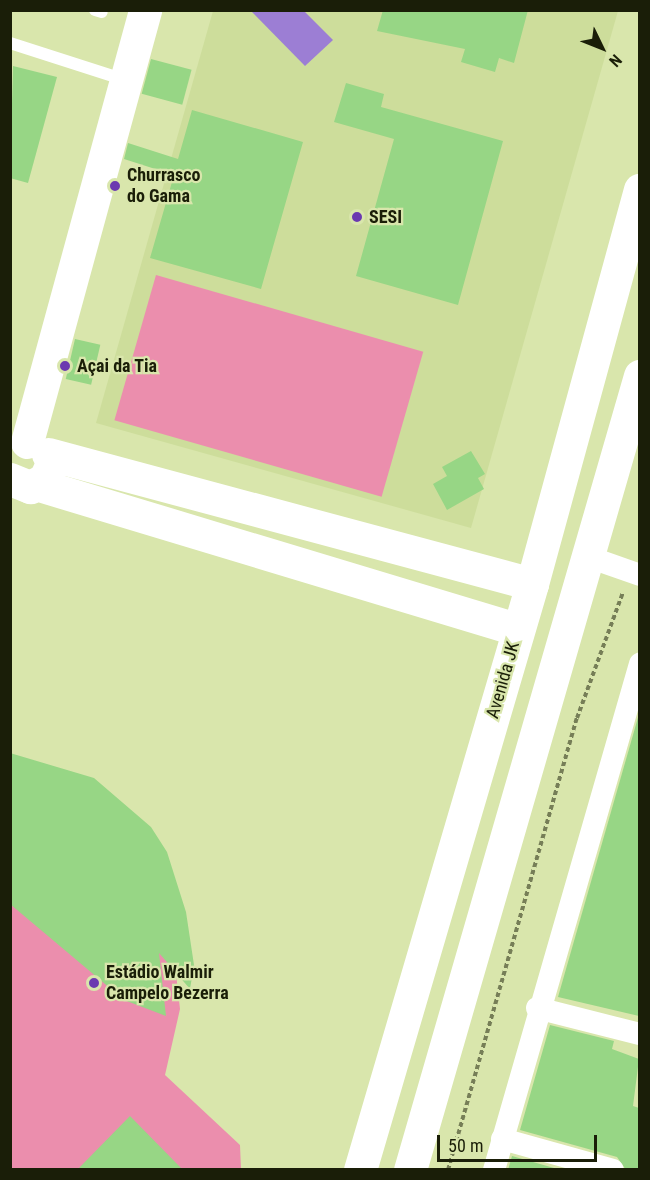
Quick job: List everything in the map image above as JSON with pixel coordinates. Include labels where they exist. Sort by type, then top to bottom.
[{"type":"main road","points":[[23,469],[145,10]]},
{"type":"main road","name":"Avenida JK","points":[[360,1170],[373,1111],[406,1010],[532,584],[639,189]]},
{"type":"main road","points":[[410,1170],[426,1121],[617,440],[639,376]]},
{"type":"main road","points":[[572,431],[600,417],[608,420],[617,440]]},
{"type":"main road","points":[[23,469],[443,560],[532,584]]},
{"type":"main road","points":[[23,469],[517,629]]},
{"type":"main road","points":[[432,602],[443,560]]},
{"type":"main road","points":[[406,1010],[425,1033],[443,1030],[453,1021]]},
{"type":"main road","points":[[373,1111],[408,1102],[426,1121]]},
{"type":"street","points":[[586,556],[636,573]]},
{"type":"street","points":[[494,1170],[537,1008],[639,664]]},
{"type":"street","points":[[537,1008],[639,1034]]},
{"type":"street","points":[[502,1140],[613,1170]]},
{"type":"lane","points":[[10,43],[126,81]]},
{"type":"path","points":[[448,1170],[577,718],[636,573]]},
{"type":"shaded area","name":"SESI","points":[[213,11],[618,11],[471,528],[96,423]]},
{"type":"shaded area","points":[[251,11],[304,11],[333,40],[305,66]]},
{"type":"shaded area","points":[[156,275],[423,352],[382,497],[114,420]]},
{"type":"shaded area","name":"Estádio Walmir Campelo Bezerra","points":[[10,772],[174,956],[180,1009],[165,1075],[240,1145],[241,1169],[11,1169]]},
{"type":"building","points":[[383,10],[528,10],[514,63],[499,58],[495,72],[461,62],[465,49],[377,31]]},
{"type":"building","points":[[151,59],[192,70],[182,105],[142,94]]},
{"type":"building","points":[[13,66],[57,77],[28,183],[10,178]]},
{"type":"building","points":[[346,83],[384,94],[381,107],[503,141],[458,305],[356,276],[394,139],[334,122]]},
{"type":"building","points":[[192,110],[303,142],[261,289],[150,258],[174,175],[124,159],[128,143],[178,159]]},
{"type":"building","points":[[75,339],[100,345],[91,385],[66,379]]},
{"type":"building","points":[[471,451],[485,474],[478,478],[484,489],[447,510],[433,484],[447,476],[442,467]]},
{"type":"building","points":[[639,714],[639,1016],[558,997]]},
{"type":"building","points":[[10,753],[94,778],[151,827],[167,852],[186,912],[194,965],[190,989],[159,953],[166,1016],[124,1000],[10,904]]},
{"type":"building","points":[[550,1025],[614,1041],[612,1049],[639,1059],[633,1106],[639,1108],[639,1170],[626,1170],[617,1157],[520,1130]]},
{"type":"building","points":[[130,1116],[183,1170],[77,1170]]},
{"type":"building","points":[[512,1156],[561,1170],[508,1170]]},
{"type":"place","name":"Churrasco do Gama","points":[[115,186]]},
{"type":"place","name":"SESI","points":[[357,217]]},
{"type":"place","name":"Açai da Tia","points":[[65,366]]},
{"type":"place","name":"Estádio Walmir Campelo Bezerra","points":[[94,983]]}]
